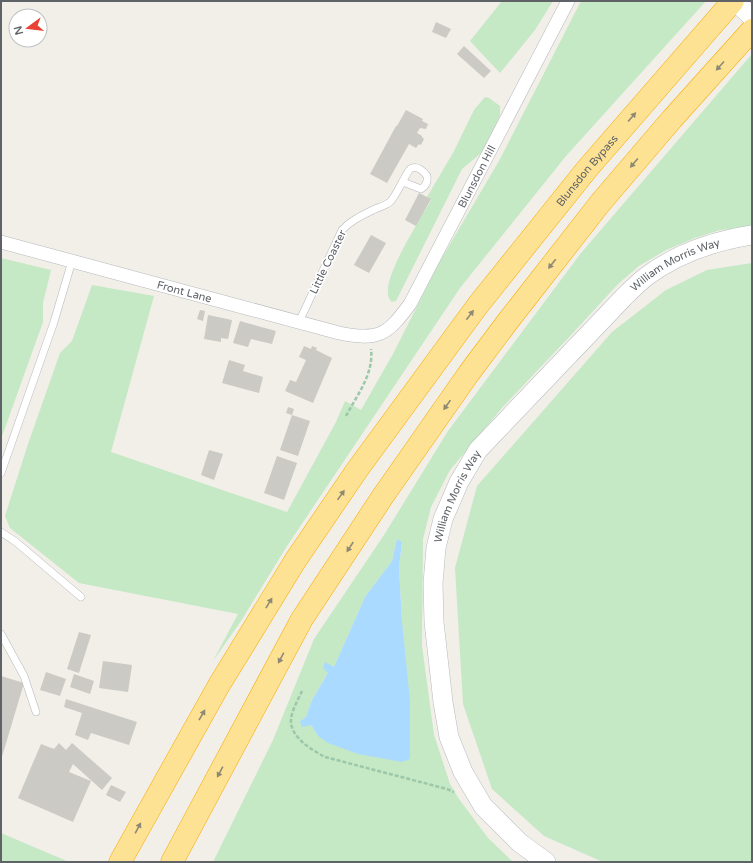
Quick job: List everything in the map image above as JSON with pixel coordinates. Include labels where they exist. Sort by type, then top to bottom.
[{"type":"highway","name":"Blunsdon Bypass","points":[[120,862],[219,685],[295,561],[357,470],[478,304],[587,169],[731,5]]},
{"type":"highway","points":[[172,862],[302,619],[383,496],[469,373],[601,202],[750,28]]},
{"type":"street","name":"Blunsdon Hill","points":[[369,337],[378,335],[389,328],[410,304],[568,1]]},
{"type":"street","points":[[731,5],[750,28]]},
{"type":"street","name":"William Morris Way","points":[[546,862],[520,843],[483,806],[463,772],[449,737],[442,702],[433,599],[436,548],[443,519],[458,482],[478,450],[624,296],[646,276],[670,261],[713,243],[752,235]]},
{"type":"street","name":"Front Lane","points":[[1,242],[299,322],[359,337],[369,337]]},
{"type":"lane","name":"Little Coaster","points":[[299,322],[342,230],[353,221],[390,202],[397,194],[403,182]]},
{"type":"lane","points":[[1,473],[54,322],[72,261]]},
{"type":"lane","points":[[1,532],[16,542],[82,597]]},
{"type":"lane","points":[[1,634],[24,676],[36,712]]},
{"type":"path","points":[[346,416],[370,372],[372,356],[369,337]]},
{"type":"path","points":[[302,691],[292,714],[291,722],[294,731],[307,747],[325,757],[447,789],[462,795],[472,789]]},
{"type":"green space","points":[[502,1],[553,1],[535,30],[500,73],[470,41]]},
{"type":"green space","points":[[581,1],[706,1],[566,156],[460,288],[287,546],[241,621],[213,661],[238,614],[79,583],[10,528],[5,516],[28,444],[60,353],[72,341],[92,285],[154,296],[111,452],[287,512],[336,422],[345,401],[361,410],[393,354],[439,263],[499,161]]},
{"type":"green space","points":[[752,54],[752,227],[720,230],[666,250],[639,266],[618,284],[501,409],[450,470],[431,507],[423,539],[422,646],[434,735],[450,784],[459,799],[488,838],[513,862],[213,862],[273,740],[314,639],[384,535],[448,431],[581,253]],"holes":[[[397,539],[402,542],[399,568],[402,622],[318,736],[311,725],[300,721],[306,717],[312,700],[328,673],[325,663],[334,667],[365,597],[392,561]]]},
{"type":"green space","points":[[485,97],[489,98],[500,106],[500,115],[486,145],[480,154],[462,169],[396,301],[392,302],[388,295],[389,285],[397,260],[431,200],[427,197],[453,153],[474,110]]},
{"type":"green space","points":[[1,258],[51,270],[43,303],[43,322],[1,439]]},
{"type":"green space","points":[[752,263],[752,862],[603,862],[544,836],[492,789],[463,704],[455,568],[477,486],[612,332],[666,290],[707,270]]},
{"type":"green space","points":[[1,833],[69,862],[1,862]]},
{"type":"water","points":[[397,539],[402,542],[399,568],[402,622],[410,701],[410,759],[402,762],[358,754],[328,743],[318,736],[311,725],[302,727],[300,721],[306,717],[312,700],[328,673],[323,668],[325,662],[334,667],[365,597],[392,561]]},
{"type":"building","points":[[436,22],[451,29],[446,38],[432,32]]},
{"type":"building","points":[[464,46],[491,71],[484,78],[457,54]]},
{"type":"building","points":[[406,110],[423,119],[422,121],[428,124],[426,129],[420,128],[417,133],[424,139],[421,145],[419,144],[416,148],[409,144],[387,183],[370,174]]},
{"type":"building","points":[[419,193],[431,199],[416,226],[405,220]]},
{"type":"building","points":[[371,235],[386,243],[369,273],[354,265]]},
{"type":"building","points":[[200,310],[205,311],[203,321],[197,319]]},
{"type":"building","points":[[208,315],[232,320],[228,339],[221,338],[221,342],[204,339]]},
{"type":"building","points":[[240,321],[276,331],[272,344],[251,339],[248,347],[233,343]]},
{"type":"building","points":[[304,346],[311,349],[312,346],[317,348],[316,350],[332,358],[313,403],[285,391],[290,380],[296,382],[306,360],[299,357]]},
{"type":"building","points":[[229,360],[245,365],[243,371],[263,377],[259,393],[222,383]]},
{"type":"building","points":[[288,407],[294,409],[292,415],[286,413]]},
{"type":"building","points":[[292,415],[310,421],[298,456],[280,450]]},
{"type":"building","points":[[209,450],[223,454],[214,480],[201,475]]},
{"type":"building","points":[[277,456],[297,463],[284,500],[264,493]]},
{"type":"building","points":[[79,632],[91,635],[79,673],[67,669]]},
{"type":"building","points":[[103,661],[132,665],[128,692],[99,688]]},
{"type":"building","points":[[46,672],[66,679],[60,696],[40,690]]},
{"type":"building","points":[[74,674],[94,681],[90,694],[70,687]]},
{"type":"building","points":[[1,676],[24,683],[1,760]]},
{"type":"building","points":[[66,699],[137,722],[129,745],[91,733],[88,740],[75,735],[82,713],[64,707]]},
{"type":"building","points":[[59,743],[66,750],[72,743],[112,778],[102,790],[73,764],[69,772],[91,781],[73,822],[18,798],[41,744],[54,749]]},
{"type":"building","points":[[111,785],[126,792],[120,802],[106,795]]}]
